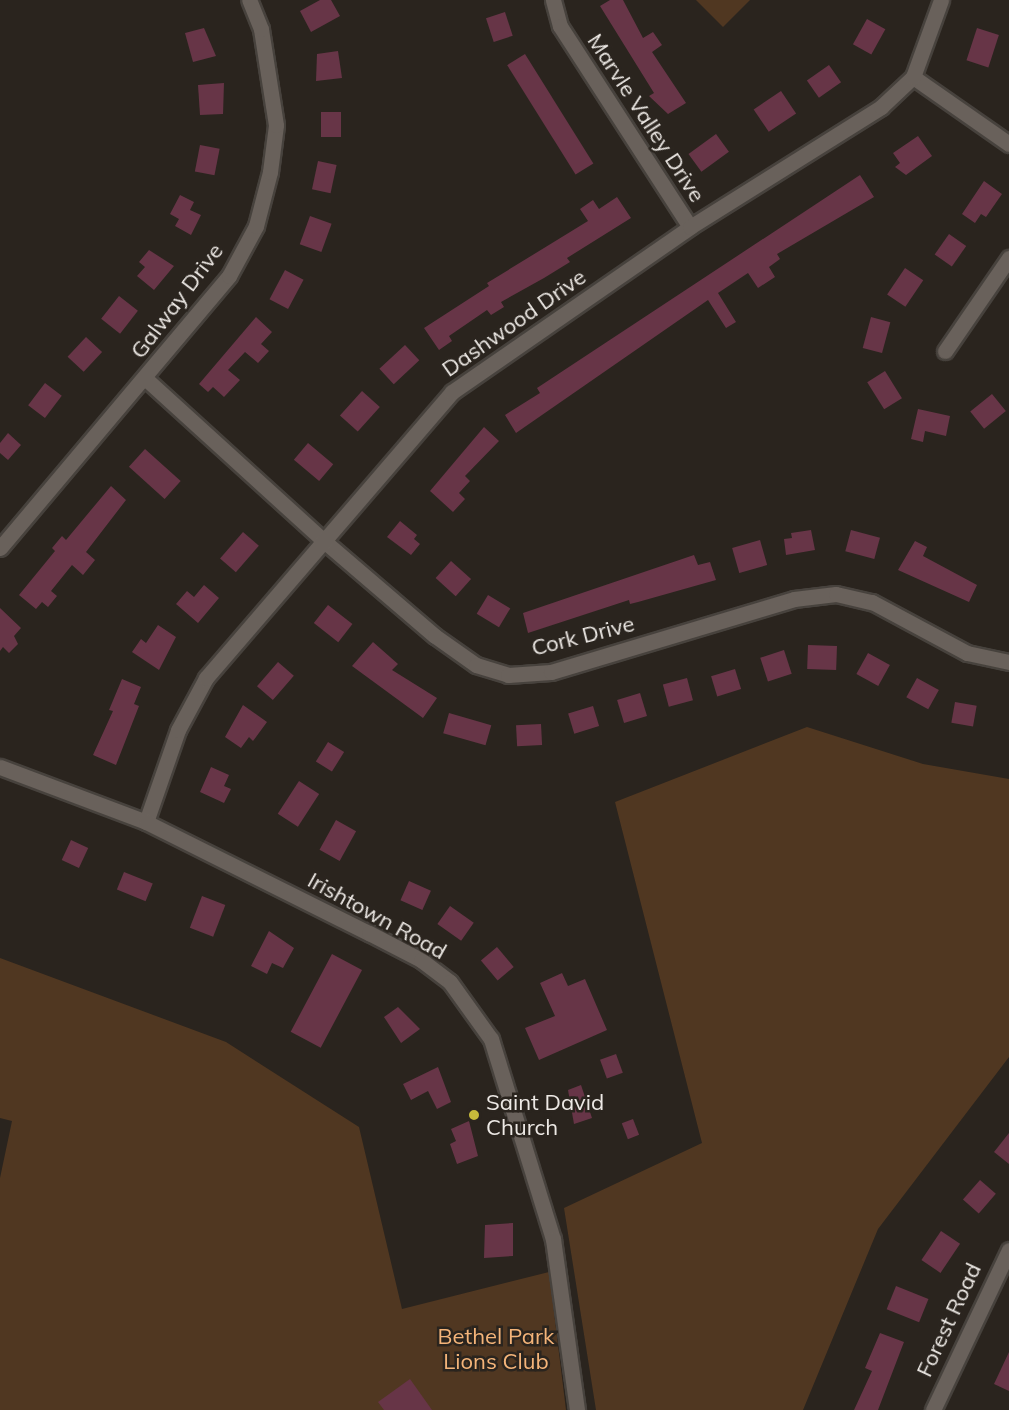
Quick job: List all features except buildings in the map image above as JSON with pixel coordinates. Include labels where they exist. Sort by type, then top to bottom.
[{"type":"street","name":"Galway Drive","points":[[0,548],[146,379],[229,276],[256,226],[270,172],[276,125],[261,29],[249,0]]},
{"type":"street","name":"Marvle Valley Drive","points":[[553,0],[560,26],[690,227]]},
{"type":"street","name":"Dashwood Drive","points":[[146,822],[178,730],[206,678],[453,393],[690,227],[881,107],[913,77],[941,0]]},
{"type":"street","points":[[913,77],[1009,144]]},
{"type":"street","points":[[945,351],[1009,258]]},
{"type":"street","name":"Cork Drive","points":[[146,379],[324,541],[435,636],[476,665],[508,675],[551,672],[794,599],[836,594],[872,602],[967,653],[1009,662]]},
{"type":"street","name":"Irishtown Road","points":[[0,767],[146,822],[421,960],[450,982],[469,1005],[490,1039],[553,1239],[577,1410]]},
{"type":"street","name":"Forest Road","points":[[933,1410],[1009,1251]]},
{"type":"green space","points":[[696,0],[750,0],[723,27]]},
{"type":"green space","points":[[807,727],[923,764],[1009,779],[1009,1057],[878,1229],[803,1410],[596,1410],[564,1208],[702,1143],[615,802]]},
{"type":"green space","name":"Bethel Park Lions Club","points":[[0,958],[226,1042],[359,1127],[402,1309],[549,1272],[566,1410],[0,1410],[0,1178],[12,1121],[0,1118]]},
{"type":"place","name":"Saint David Church","points":[[474,1115]]}]
